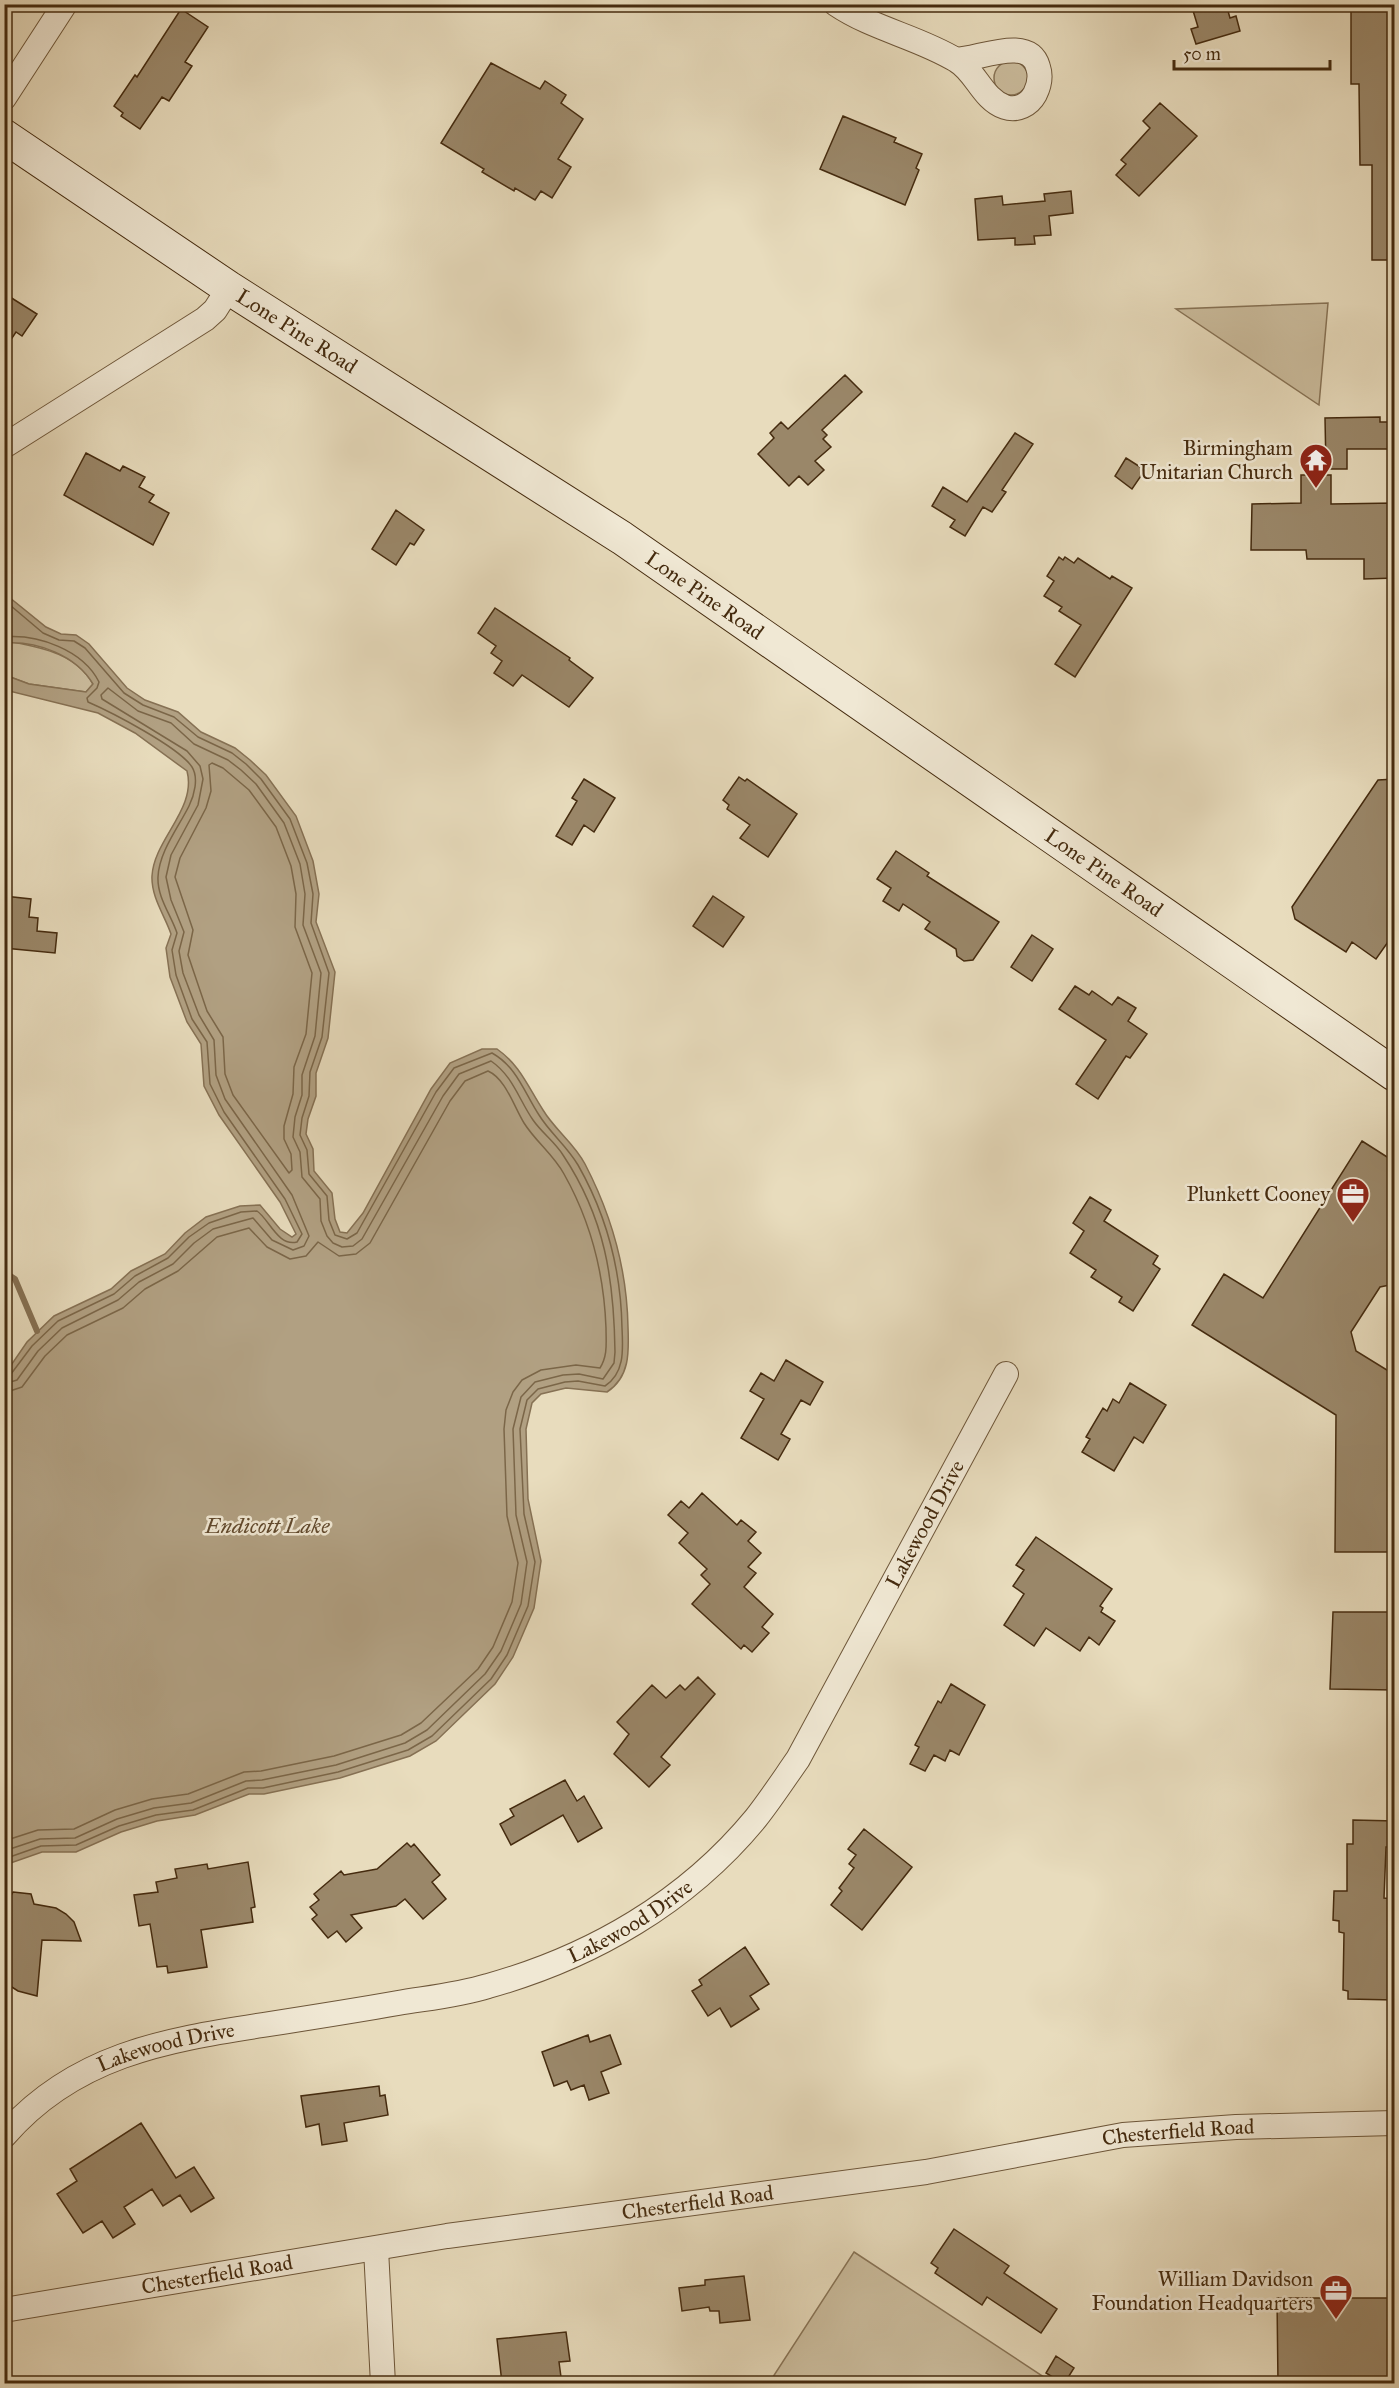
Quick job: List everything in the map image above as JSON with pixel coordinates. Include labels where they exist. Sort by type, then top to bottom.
[{"type":"street","points":[[4,99],[65,4]]},
{"type":"street","points":[[836,4],[870,24],[956,60]]},
{"type":"street","name":"Lone Pine Road","points":[[4,136],[230,288],[622,538],[1395,1074]]},
{"type":"street","points":[[4,447],[205,319],[215,310],[230,288]]},
{"type":"street","name":"Lakewood Drive","points":[[4,2136],[46,2096],[90,2069],[140,2048],[210,2033],[486,1987],[552,1966],[594,1947],[668,1902],[707,1869],[741,1835],[775,1794],[798,1759],[1005,1374]]},
{"type":"street","name":"Chesterfield Road","points":[[4,2310],[479,2232],[926,2172],[1123,2135],[1236,2127],[1395,2123]]},
{"type":"street","points":[[376,2249],[383,2384]]},
{"type":"shaded area","points":[[1011,61],[1023,66],[1028,78],[1023,90],[1011,95],[999,90],[994,78],[999,66]]},
{"type":"shaded area","points":[[1328,303],[1319,405],[1176,309]]},
{"type":"shaded area","points":[[13,642],[59,654],[78,666],[93,684],[86,692],[29,684],[5,675],[5,643]]},
{"type":"shaded area","points":[[854,2252],[1053,2383],[769,2383]]},
{"type":"water","name":"Endicott Lake","points":[[4,593],[46,627],[61,634],[76,635],[89,644],[127,688],[145,700],[178,712],[201,732],[235,748],[266,775],[296,816],[313,861],[319,894],[316,922],[335,972],[328,1038],[316,1073],[316,1096],[308,1119],[306,1134],[313,1149],[314,1171],[332,1193],[335,1219],[340,1232],[347,1233],[363,1213],[431,1089],[450,1063],[482,1049],[497,1049],[518,1069],[548,1117],[581,1156],[595,1184],[610,1223],[621,1263],[627,1305],[628,1346],[624,1371],[615,1386],[607,1392],[566,1388],[541,1394],[532,1403],[526,1429],[528,1499],[541,1561],[534,1608],[513,1657],[495,1684],[436,1741],[410,1756],[340,1778],[264,1794],[249,1794],[195,1815],[157,1821],[121,1832],[76,1852],[42,1852],[5,1865],[5,1374],[27,1342],[54,1316],[111,1289],[131,1271],[165,1254],[185,1233],[206,1217],[240,1206],[260,1205],[280,1229],[292,1237],[296,1234],[280,1202],[219,1115],[204,1086],[201,1044],[187,1022],[170,977],[166,948],[171,934],[156,899],[152,876],[154,862],[186,798],[187,771],[135,733],[98,713],[5,690],[5,675],[29,684],[86,692],[93,684],[77,665],[55,652],[30,644],[5,643]]},
{"type":"building","points":[[1191,4],[1226,4],[1230,18],[1236,16],[1240,31],[1196,44],[1191,29],[1198,27]]},
{"type":"building","points":[[181,9],[208,27],[185,62],[192,66],[169,101],[162,97],[140,129],[121,116],[123,113],[114,106],[135,75],[137,77]]},
{"type":"building","points":[[1351,11],[1390,11],[1391,14],[1395,14],[1395,260],[1372,260],[1372,165],[1360,165],[1359,84],[1351,84]]},
{"type":"building","points":[[491,63],[540,89],[545,81],[566,95],[561,103],[583,119],[558,159],[571,167],[552,198],[541,191],[535,200],[515,188],[514,191],[482,172],[484,169],[441,143]]},
{"type":"building","points":[[1160,103],[1197,136],[1139,196],[1116,175],[1126,164],[1121,160],[1150,128],[1143,121]]},
{"type":"building","points":[[843,116],[896,138],[894,142],[922,154],[916,168],[919,170],[905,205],[820,169]]},
{"type":"building","points":[[1071,191],[1073,213],[1049,216],[1051,235],[1034,236],[1035,244],[1015,245],[1015,238],[978,240],[975,199],[1002,196],[1003,205],[1045,201],[1044,194]]},
{"type":"building","points":[[10,297],[37,314],[22,336],[16,332],[4,350],[4,305]]},
{"type":"building","points":[[845,375],[862,392],[822,430],[827,435],[823,439],[831,447],[815,461],[824,470],[808,485],[799,476],[789,486],[758,454],[774,438],[770,433],[781,422],[788,429]]},
{"type":"building","points":[[1380,417],[1380,422],[1395,422],[1395,449],[1347,449],[1347,469],[1326,469],[1325,418]]},
{"type":"building","points":[[1015,433],[1033,444],[1002,490],[1006,492],[992,512],[983,507],[965,536],[950,527],[955,520],[932,506],[943,487],[967,502]]},
{"type":"building","points":[[86,453],[120,471],[123,466],[145,477],[139,487],[154,495],[149,502],[169,513],[153,545],[64,495]]},
{"type":"building","points":[[1126,458],[1145,470],[1132,489],[1115,476]]},
{"type":"building","name":"Birmingham Unitarian Church","points":[[1301,475],[1331,475],[1331,504],[1395,503],[1395,578],[1364,579],[1364,559],[1307,559],[1306,550],[1251,550],[1252,504],[1301,503]]},
{"type":"building","points":[[396,510],[424,530],[414,545],[410,543],[396,565],[372,549]]},
{"type":"building","points":[[1059,557],[1063,560],[1065,557],[1074,563],[1078,558],[1110,579],[1112,576],[1132,588],[1075,677],[1055,664],[1081,625],[1059,611],[1062,607],[1044,596],[1054,581],[1047,576]]},
{"type":"building","points":[[495,608],[570,658],[569,660],[593,678],[569,707],[522,675],[513,686],[494,673],[502,661],[491,653],[496,646],[478,633]]},
{"type":"building","points":[[739,777],[745,781],[747,779],[797,814],[768,857],[740,838],[750,825],[727,809],[729,805],[723,800]]},
{"type":"building","points":[[584,779],[615,798],[594,832],[584,825],[572,845],[556,836],[577,801],[572,798]]},
{"type":"building","points":[[1395,779],[1395,932],[1376,959],[1352,942],[1346,952],[1295,919],[1292,907],[1378,780]]},
{"type":"building","points":[[896,851],[929,873],[927,876],[999,922],[973,960],[964,961],[957,956],[956,949],[925,929],[930,922],[903,904],[899,911],[883,901],[891,888],[877,879]]},
{"type":"building","points":[[4,896],[31,899],[29,917],[38,918],[37,931],[57,933],[55,953],[4,948]]},
{"type":"building","points":[[713,896],[744,917],[723,947],[693,926]]},
{"type":"building","points":[[1032,935],[1053,949],[1032,981],[1011,967]]},
{"type":"building","points":[[1075,986],[1089,995],[1092,991],[1112,1005],[1118,997],[1136,1008],[1128,1021],[1147,1034],[1130,1058],[1126,1056],[1098,1099],[1076,1084],[1106,1040],[1059,1009]]},
{"type":"building","points":[[1362,1141],[1395,1162],[1395,1284],[1380,1287],[1351,1332],[1356,1351],[1395,1375],[1395,1552],[1335,1552],[1336,1415],[1192,1325],[1224,1274],[1263,1298]]},
{"type":"building","points":[[1090,1197],[1111,1210],[1104,1221],[1158,1256],[1153,1264],[1160,1269],[1133,1311],[1119,1302],[1122,1297],[1091,1277],[1096,1270],[1070,1253],[1084,1231],[1073,1223]]},
{"type":"building","points":[[786,1360],[823,1382],[810,1405],[801,1400],[781,1434],[790,1439],[778,1460],[741,1438],[764,1399],[750,1391],[761,1373],[774,1381]]},
{"type":"building","points":[[1130,1383],[1166,1405],[1143,1443],[1134,1437],[1114,1471],[1082,1452],[1090,1439],[1086,1437],[1103,1408],[1107,1411],[1113,1399],[1119,1403]]},
{"type":"building","points":[[702,1493],[737,1525],[741,1520],[756,1532],[748,1541],[761,1553],[748,1567],[756,1573],[744,1587],[773,1614],[762,1627],[769,1633],[752,1652],[744,1645],[741,1649],[692,1604],[710,1584],[701,1575],[707,1569],[679,1543],[688,1533],[668,1515],[681,1501],[689,1508]]},
{"type":"building","points":[[1036,1537],[1112,1589],[1100,1606],[1103,1608],[1101,1612],[1115,1621],[1099,1645],[1089,1637],[1080,1651],[1046,1628],[1034,1646],[1004,1625],[1024,1594],[1013,1586],[1024,1570],[1016,1565]]},
{"type":"building","points":[[1333,1612],[1395,1612],[1395,1690],[1330,1689]]},
{"type":"building","points":[[698,1677],[715,1694],[661,1757],[670,1765],[649,1787],[614,1754],[629,1734],[617,1722],[652,1685],[666,1698],[680,1685],[685,1690]]},
{"type":"building","points":[[951,1684],[985,1705],[959,1755],[950,1750],[945,1761],[934,1755],[925,1771],[910,1764],[919,1747],[915,1745],[938,1701],[941,1703]]},
{"type":"building","points":[[565,1780],[577,1801],[584,1796],[602,1828],[578,1842],[563,1815],[511,1845],[500,1824],[514,1816],[510,1809]]},
{"type":"building","points":[[1353,1820],[1395,1821],[1395,1847],[1386,1847],[1384,1898],[1395,1899],[1395,2000],[1348,1999],[1348,1991],[1343,1990],[1344,1933],[1339,1932],[1339,1921],[1333,1920],[1334,1891],[1347,1891],[1347,1844],[1353,1844]]},
{"type":"building","points":[[864,1829],[912,1867],[862,1930],[831,1905],[842,1891],[839,1888],[854,1868],[849,1864],[856,1855],[848,1849]]},
{"type":"building","points":[[407,1843],[411,1847],[414,1844],[440,1875],[432,1882],[446,1899],[423,1919],[405,1899],[396,1906],[351,1915],[362,1928],[346,1942],[337,1931],[328,1938],[312,1919],[317,1915],[310,1907],[319,1900],[314,1894],[341,1871],[344,1875],[377,1869]]},
{"type":"building","points":[[248,1862],[255,1907],[251,1908],[253,1922],[201,1930],[207,1967],[168,1973],[167,1966],[157,1967],[150,1924],[139,1926],[134,1895],[158,1892],[156,1882],[177,1878],[175,1869],[207,1864],[208,1869]]},
{"type":"building","points":[[13,1892],[31,1894],[34,1904],[56,1908],[66,1914],[74,1922],[81,1941],[42,1940],[37,1996],[18,1991],[4,1982],[4,1907]]},
{"type":"building","points":[[745,1947],[769,1984],[750,1996],[759,2009],[731,2027],[720,2008],[708,2016],[692,1991],[702,1985],[699,1980]]},
{"type":"building","points":[[588,2035],[590,2042],[610,2035],[621,2064],[601,2072],[609,2093],[589,2100],[584,2085],[571,2090],[567,2081],[554,2086],[542,2052]]},
{"type":"building","points":[[379,2086],[380,2096],[385,2095],[388,2115],[344,2123],[347,2141],[322,2145],[319,2124],[306,2127],[301,2096]]},
{"type":"building","points":[[141,2123],[176,2178],[194,2167],[214,2198],[191,2212],[180,2195],[163,2206],[152,2189],[124,2207],[135,2224],[113,2238],[102,2221],[83,2233],[57,2194],[77,2181],[70,2169]]},
{"type":"building","points":[[954,2229],[1009,2266],[1004,2273],[1057,2309],[1041,2333],[987,2297],[982,2305],[935,2273],[938,2268],[931,2263]]},
{"type":"building","points":[[744,2276],[750,2320],[720,2323],[719,2311],[710,2311],[709,2307],[682,2311],[679,2288],[705,2285],[705,2280]]},
{"type":"building","name":"William Davidson Foundation Headquarters","points":[[1277,2298],[1395,2298],[1395,2384],[1278,2384]]},
{"type":"building","points":[[566,2332],[570,2361],[559,2362],[561,2377],[502,2383],[497,2339]]},
{"type":"building","points":[[1056,2356],[1074,2368],[1064,2384],[1046,2373]]},
{"type":"waterway","points":[[4,1272],[15,1279],[37,1331]]},
{"type":"place","name":"Birmingham Unitarian Church","points":[[1316,489]]},
{"type":"place","name":"Plunkett Cooney","points":[[1353,1223]]},
{"type":"place","name":"William Davidson Foundation Headquarters","points":[[1336,2320]]}]
